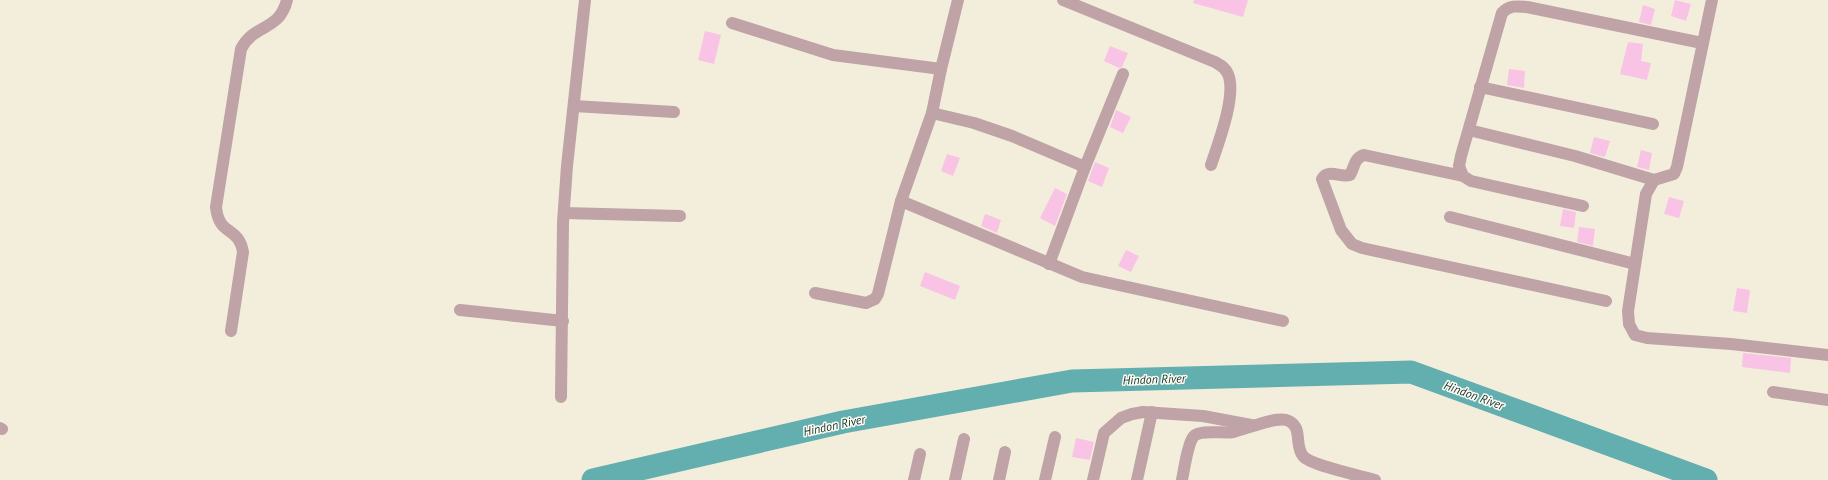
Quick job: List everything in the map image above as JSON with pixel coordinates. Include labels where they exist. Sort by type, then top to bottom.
[{"type":"street","points":[[230,331],[243,252],[241,243],[236,235],[222,227],[217,217],[216,207],[241,48],[245,39],[253,33],[271,26],[279,18],[287,0]]},
{"type":"street","points":[[561,397],[564,213],[585,0]]},
{"type":"street","points":[[814,293],[866,303],[875,299],[878,294],[901,201],[932,114],[941,69],[958,0]]},
{"type":"street","points":[[1063,0],[1224,67],[1229,75],[1228,105],[1211,165]]},
{"type":"street","points":[[1468,130],[1575,156],[1654,180],[1674,174],[1677,167],[1712,0]]},
{"type":"street","points":[[1463,176],[1459,166],[1468,130],[1502,13],[1505,10],[1514,6],[1702,43]]},
{"type":"street","points":[[732,23],[833,55],[941,69]]},
{"type":"street","points":[[1048,264],[1123,74]]},
{"type":"street","points":[[1480,87],[1653,124]]},
{"type":"street","points":[[574,106],[674,112]]},
{"type":"street","points":[[932,114],[974,123],[1012,136],[1085,167]]},
{"type":"street","points":[[1583,206],[1471,181],[1463,176],[1364,155],[1358,157],[1354,163],[1350,175],[1341,176],[1330,173],[1324,175],[1322,179],[1341,230],[1352,244],[1362,248],[1606,301]]},
{"type":"street","points":[[1654,180],[1646,194],[1628,311],[1629,324],[1635,335],[1647,338],[1731,344],[1828,355]]},
{"type":"street","points":[[901,201],[1082,277],[1283,320]]},
{"type":"street","points":[[564,213],[680,216]]},
{"type":"street","points":[[1450,217],[1635,264]]},
{"type":"street","points":[[460,310],[563,322]]},
{"type":"street","points":[[1773,392],[1828,400]]},
{"type":"street","points":[[1093,480],[1104,434],[1112,424],[1121,418],[1132,414],[1152,412],[1203,416],[1255,425]]},
{"type":"street","points":[[1137,480],[1152,412]]},
{"type":"street","points":[[1182,480],[1191,442],[1194,436],[1200,433],[1234,432],[1280,419],[1288,420],[1295,425],[1298,433],[1299,448],[1305,458],[1336,475],[1375,480]]},
{"type":"street","points":[[1045,480],[1055,437]]},
{"type":"street","points":[[955,480],[964,439]]},
{"type":"street","points":[[999,480],[1005,452]]},
{"type":"street","points":[[914,480],[920,454]]},
{"type":"building","points":[[1194,0],[1248,0],[1243,17],[1193,3]]},
{"type":"building","points":[[1675,0],[1691,4],[1686,21],[1671,16]]},
{"type":"building","points":[[1643,5],[1655,9],[1651,25],[1639,22]]},
{"type":"building","points":[[705,31],[721,35],[714,64],[698,60]]},
{"type":"building","points":[[1628,42],[1643,44],[1641,61],[1651,63],[1647,80],[1620,74]]},
{"type":"building","points":[[1110,46],[1128,53],[1122,67],[1119,68],[1104,61]]},
{"type":"building","points":[[1509,69],[1525,71],[1524,88],[1507,85]]},
{"type":"building","points":[[1116,110],[1131,117],[1123,133],[1110,127]]},
{"type":"building","points":[[1594,137],[1610,141],[1605,157],[1590,153]]},
{"type":"building","points":[[1641,150],[1652,153],[1649,170],[1637,167]]},
{"type":"building","points":[[947,154],[960,158],[953,176],[941,171]]},
{"type":"building","points":[[1095,162],[1109,168],[1102,187],[1088,181]]},
{"type":"building","points":[[1055,188],[1067,194],[1055,226],[1040,218]]},
{"type":"building","points":[[1669,197],[1684,201],[1679,218],[1664,214]]},
{"type":"building","points":[[1563,209],[1576,212],[1574,228],[1560,226]]},
{"type":"building","points":[[985,214],[1001,220],[997,233],[981,226]]},
{"type":"building","points":[[1579,227],[1595,229],[1593,246],[1577,242]]},
{"type":"building","points":[[1126,250],[1139,256],[1131,272],[1118,266]]},
{"type":"building","points":[[925,272],[960,286],[955,300],[920,286]]},
{"type":"building","points":[[1737,288],[1750,290],[1747,313],[1733,311]]},
{"type":"building","points":[[1743,353],[1791,358],[1790,373],[1742,367]]},
{"type":"building","points":[[1076,438],[1094,442],[1090,460],[1072,457]]},
{"type":"waterway","name":"Hindon River","points":[[593,480],[843,422],[1072,381],[1411,372],[1706,480]]}]
